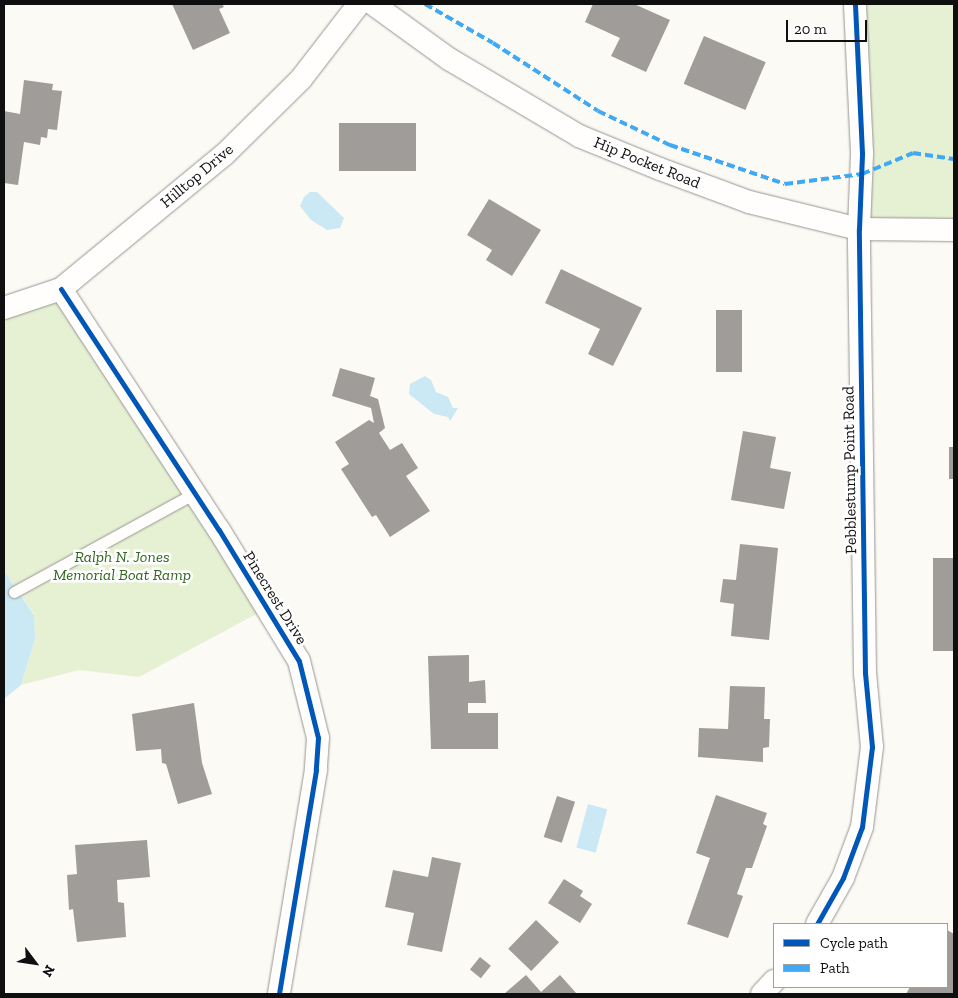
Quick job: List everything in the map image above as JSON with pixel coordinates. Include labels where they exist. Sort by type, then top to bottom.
[{"type":"street","name":"Hilltop Drive","points":[[4,308],[61,289],[225,154],[301,79],[359,4]]},
{"type":"street","name":"Hip Pocket Road","points":[[373,4],[449,59],[579,136],[749,202],[859,229],[954,230]]},
{"type":"street","name":"Pebblestump Point Road","points":[[818,923],[843,878],[862,828],[872,747],[865,672],[859,229],[862,154],[856,4]]},
{"type":"street","name":"Pinecrest Drive","points":[[61,289],[195,493],[299,661],[318,738],[303,860],[279,994]]},
{"type":"street","points":[[762,994],[773,982]]},
{"type":"lane","points":[[14,592],[195,493]]},
{"type":"green space","points":[[855,4],[954,4],[954,229],[855,229]]},
{"type":"green space","name":"Ralph N. Jones Memorial Boat Ramp","points":[[61,289],[266,609],[139,677],[79,670],[21,685],[35,639],[34,614],[4,571],[4,308]]},
{"type":"water","points":[[310,192],[317,192],[344,218],[340,228],[327,230],[311,220],[300,206],[304,197]]},
{"type":"water","points":[[425,376],[431,380],[436,392],[448,397],[453,408],[458,408],[450,421],[448,417],[434,414],[409,394],[410,384]]},
{"type":"water","points":[[4,571],[34,615],[35,639],[21,685],[4,699]]},
{"type":"water","points":[[588,804],[607,809],[596,853],[576,847]]},
{"type":"building","points":[[172,4],[222,4],[224,7],[219,9],[230,33],[193,50]]},
{"type":"building","points":[[593,4],[634,4],[670,20],[646,72],[611,56],[620,38],[585,22]]},
{"type":"building","points":[[704,36],[766,62],[745,110],[684,84]]},
{"type":"building","points":[[24,80],[53,84],[52,90],[62,91],[57,130],[48,129],[47,138],[41,137],[40,145],[24,142],[18,185],[4,183],[4,111],[20,114]]},
{"type":"building","points":[[339,123],[416,123],[416,171],[339,171]]},
{"type":"building","points":[[489,199],[541,230],[512,276],[486,260],[492,250],[467,235]]},
{"type":"building","points":[[561,269],[642,308],[613,366],[588,354],[600,329],[545,303]]},
{"type":"building","points":[[716,310],[742,310],[742,372],[716,372]]},
{"type":"building","points":[[340,368],[375,378],[370,396],[378,399],[385,428],[379,433],[390,450],[402,443],[418,468],[406,476],[430,511],[390,537],[376,515],[372,517],[341,469],[349,464],[335,442],[369,420],[374,423],[371,408],[332,396]]},
{"type":"building","points":[[743,431],[776,437],[770,468],[791,472],[784,509],[731,500]]},
{"type":"building","points":[[949,447],[954,447],[954,479],[949,479]]},
{"type":"building","points":[[740,544],[778,548],[769,640],[731,636],[734,604],[720,602],[723,579],[736,580]]},
{"type":"building","points":[[933,558],[954,558],[954,651],[933,651]]},
{"type":"building","points":[[469,655],[469,682],[485,680],[486,703],[468,703],[468,713],[498,713],[498,749],[431,749],[428,656]]},
{"type":"building","points":[[730,686],[765,687],[764,719],[770,719],[769,747],[763,748],[763,762],[698,757],[699,728],[728,729]]},
{"type":"building","points":[[194,703],[202,763],[212,794],[178,804],[166,764],[162,763],[161,749],[136,751],[132,714]]},
{"type":"building","points":[[716,795],[767,813],[763,824],[767,826],[752,868],[746,868],[737,894],[743,896],[728,938],[687,924],[710,858],[696,853]]},
{"type":"building","points":[[557,796],[575,802],[562,843],[544,837]]},
{"type":"building","points":[[147,840],[150,877],[117,880],[118,902],[124,903],[126,937],[77,942],[73,909],[69,910],[67,875],[77,874],[75,845]]},
{"type":"building","points":[[432,857],[461,863],[442,952],[407,945],[414,913],[385,907],[393,870],[428,877]]},
{"type":"building","points":[[564,879],[583,891],[580,896],[592,904],[580,923],[548,903]]},
{"type":"building","points":[[536,920],[559,942],[531,971],[508,949]]},
{"type":"building","points":[[948,931],[954,934],[954,994],[906,994],[909,988],[948,988]]},
{"type":"building","points":[[480,957],[491,966],[481,978],[470,969]]},
{"type":"building","points":[[526,975],[541,992],[560,975],[577,994],[504,994]]},
{"type":"marked path","points":[[425,4],[493,43],[598,111],[670,145],[785,184],[862,174],[913,153],[954,159]]},
{"type":"cycle path","points":[[818,923],[843,878],[862,827],[872,747],[865,673],[859,229],[862,153],[855,4]]},
{"type":"cycle path","points":[[61,289],[219,530],[299,661],[318,738],[316,770],[279,994]]}]
